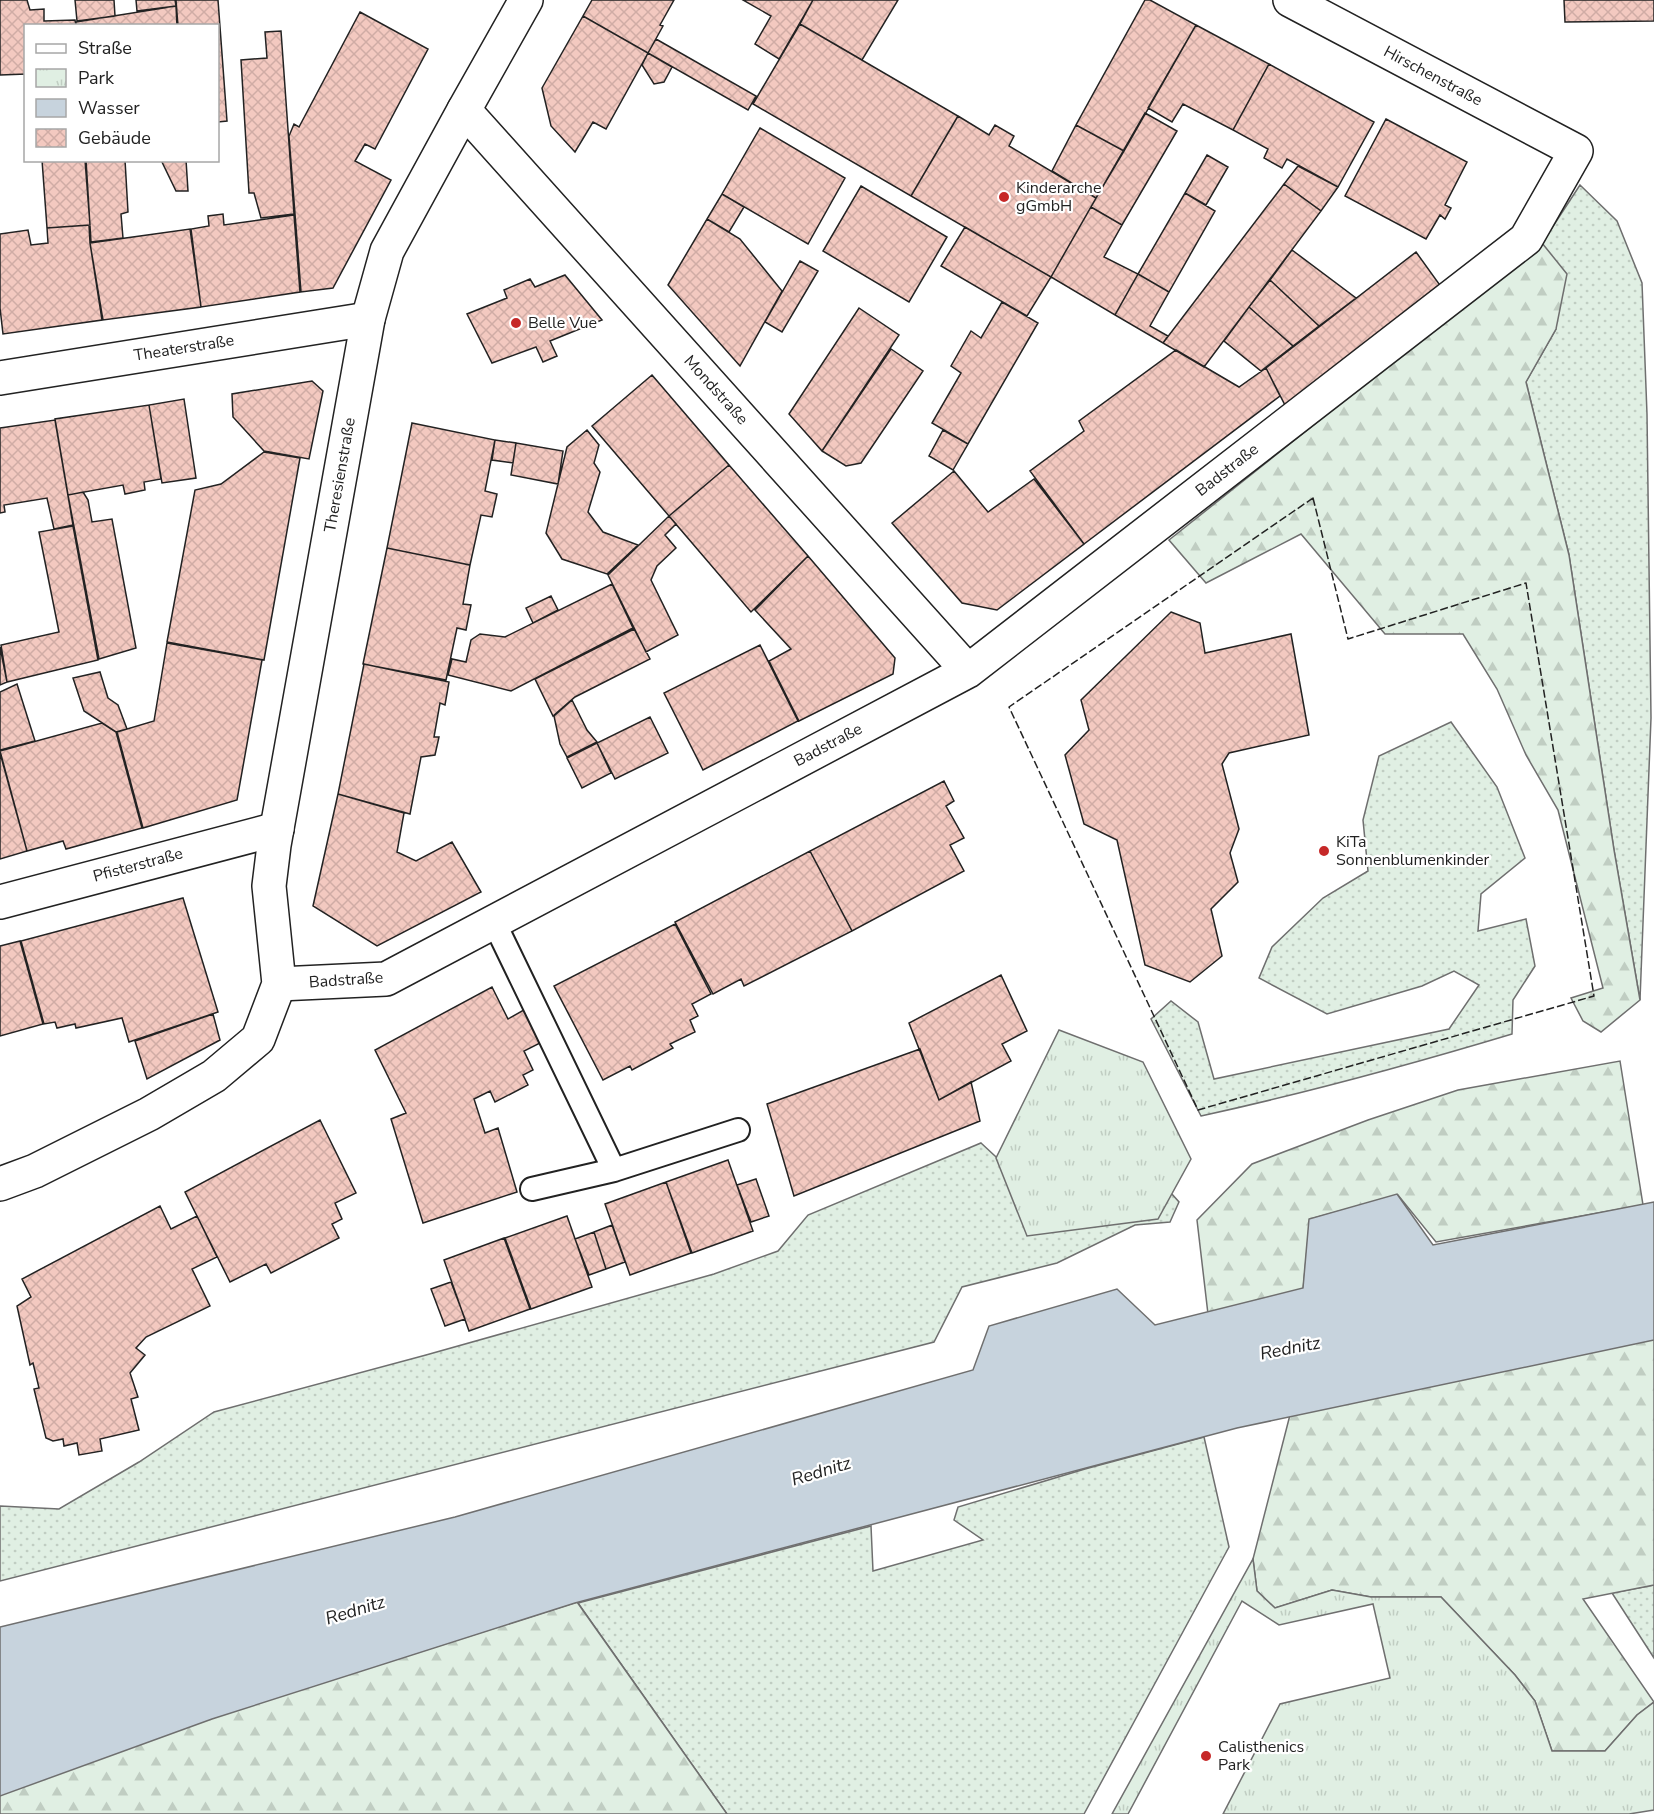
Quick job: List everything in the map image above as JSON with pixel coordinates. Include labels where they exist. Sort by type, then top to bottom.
[{"type":"street","name":"Theresienstraße","points":[[279,984],[269,886],[276,829],[368,319],[387,251],[526,0]]},
{"type":"street","name":"Hirschenstraße","points":[[1290,0],[1576,151]]},
{"type":"street","name":"Mondstraße","points":[[464,110],[968,671]]},
{"type":"street","name":"Badstraße","points":[[279,984],[386,979],[968,671],[1526,238],[1576,151]]},
{"type":"street","name":"Theaterstraße","points":[[0,378],[368,319]]},
{"type":"street","name":"Pfisterstraße","points":[[0,902],[276,829]]},
{"type":"street","points":[[0,1184],[35,1171],[149,1114],[214,1076],[258,1039],[279,984]]},
{"type":"lane","points":[[494,922],[614,1170]]},
{"type":"lane","points":[[532,1189],[614,1170],[738,1130]]},
{"type":"green space","points":[[1580,185],[1617,221],[1642,283],[1647,414],[1651,718],[1640,1000],[1614,850],[1569,555],[1526,382],[1556,329],[1542,243]]},
{"type":"green space","points":[[1542,243],[1567,274],[1556,329],[1526,382],[1569,555],[1614,850],[1640,1000],[1601,1032],[1583,1021],[1571,998],[1603,988],[1558,810],[1526,755],[1497,689],[1463,634],[1385,634],[1301,534],[1206,583],[1169,540]]},
{"type":"green space","points":[[1451,722],[1497,787],[1525,858],[1481,894],[1478,931],[1526,919],[1535,966],[1513,1000],[1512,1034],[1357,1078],[1201,1116],[1151,1019],[1171,1001],[1198,1022],[1214,1079],[1449,1029],[1479,985],[1454,971],[1422,986],[1327,1014],[1259,978],[1272,947],[1323,898],[1368,871],[1363,820],[1379,756]]},
{"type":"green space","points":[[1059,1030],[1143,1062],[1191,1159],[1158,1219],[1027,1236],[996,1158]]},
{"type":"green space","points":[[1620,1061],[1643,1205],[1436,1242],[1398,1195],[1310,1219],[1303,1290],[1208,1314],[1197,1220],[1252,1164],[1368,1120],[1458,1090]]},
{"type":"green space","points":[[981,1143],[1060,1216],[1137,1155],[1179,1202],[1170,1222],[1135,1225],[1057,1263],[962,1287],[934,1342],[0,1581],[0,1506],[59,1509],[139,1462],[214,1412],[714,1274],[778,1251],[808,1215]]},
{"type":"green space","points":[[1654,1339],[1654,1585],[1583,1599],[1654,1702],[1637,1715],[1605,1751],[1552,1751],[1535,1701],[1515,1675],[1441,1597],[1371,1597],[1332,1590],[1275,1608],[1257,1591],[1253,1559],[1291,1411]]},
{"type":"green space","points":[[1204,1437],[1229,1547],[1084,1814],[727,1814],[578,1603],[871,1526],[873,1571],[983,1540],[954,1520],[958,1507]]},
{"type":"green space","points":[[1253,1559],[1257,1591],[1275,1608],[1332,1590],[1371,1597],[1441,1597],[1515,1675],[1535,1701],[1552,1751],[1605,1751],[1637,1715],[1654,1702],[1654,1810],[1629,1814],[1223,1814],[1280,1704],[1390,1678],[1373,1604],[1279,1625],[1242,1601],[1128,1814],[1112,1814]]},
{"type":"green space","points":[[1654,1585],[1654,1658],[1612,1593]]},
{"type":"green space","points":[[577,1602],[727,1814],[0,1814],[0,1793],[211,1718]]},
{"type":"water","name":"Rednitz","points":[[1397,1194],[1433,1245],[1654,1202],[1654,1340],[1237,1428],[575,1603],[212,1719],[0,1796],[0,1627],[455,1517],[973,1370],[989,1326],[1117,1289],[1155,1325],[1303,1288],[1309,1219]]},
{"type":"building","points":[[0,0],[27,0],[30,10],[44,9],[44,21],[75,20],[76,24],[24,24],[24,74],[0,75]]},
{"type":"building","points":[[75,0],[114,0],[115,16],[77,21]]},
{"type":"building","points":[[136,0],[175,0],[176,6],[137,11]]},
{"type":"building","points":[[176,0],[218,0],[227,121],[219,122],[219,24],[178,24]]},
{"type":"building","points":[[592,0],[674,0],[648,53],[583,16]]},
{"type":"building","points":[[743,0],[813,0],[779,59],[755,44],[771,16]]},
{"type":"building","points":[[813,0],[898,0],[862,60],[800,24]]},
{"type":"building","points":[[1145,0],[1150,0],[1196,25],[1124,151],[1076,125]]},
{"type":"building","points":[[1564,0],[1654,0],[1654,21],[1565,22]]},
{"type":"building","points":[[176,6],[177,24],[76,24],[76,22]]},
{"type":"building","points":[[360,12],[428,49],[375,149],[365,144],[355,161],[391,180],[333,288],[301,292],[289,136],[294,124],[299,127]]},
{"type":"building","points":[[583,16],[648,53],[606,129],[593,122],[575,152],[551,126],[542,88]]},
{"type":"building","points":[[800,24],[958,116],[911,196],[753,104]]},
{"type":"building","points":[[1196,25],[1269,64],[1233,130],[1183,104],[1172,122],[1148,108]]},
{"type":"building","points":[[281,31],[294,214],[261,218],[254,193],[249,193],[241,60],[267,58],[265,32]]},
{"type":"building","points":[[656,39],[756,96],[748,110],[648,53]]},
{"type":"building","points":[[648,53],[672,67],[664,82],[654,84],[642,65]]},
{"type":"building","points":[[1269,64],[1374,122],[1338,187],[1287,159],[1282,168],[1264,158],[1268,149],[1233,130]]},
{"type":"building","points":[[1145,113],[1177,131],[1122,225],[1091,207]]},
{"type":"building","name":"Kinderarche gGmbH","points":[[958,116],[989,135],[995,125],[1014,136],[1009,146],[1096,198],[1051,277],[911,196]]},
{"type":"building","points":[[1386,119],[1467,162],[1445,205],[1451,208],[1445,219],[1440,215],[1426,239],[1345,196]]},
{"type":"building","points":[[1076,125],[1124,151],[1096,198],[1052,171]]},
{"type":"building","points":[[760,128],[845,178],[808,244],[722,194]]},
{"type":"building","points":[[1207,155],[1228,167],[1206,205],[1185,193]]},
{"type":"building","points":[[42,162],[85,162],[90,225],[47,228]]},
{"type":"building","points":[[86,162],[125,162],[128,212],[121,214],[123,238],[91,242]]},
{"type":"building","points":[[162,162],[186,162],[188,191],[176,191]]},
{"type":"building","points":[[1298,166],[1338,187],[1321,211],[1284,184]]},
{"type":"building","points":[[1284,184],[1321,211],[1204,367],[1163,343]]},
{"type":"building","points":[[861,186],[947,237],[909,302],[823,251]]},
{"type":"building","points":[[1185,193],[1215,211],[1169,292],[1138,274]]},
{"type":"building","points":[[722,194],[744,207],[729,232],[707,219]]},
{"type":"building","points":[[1091,207],[1122,225],[1104,257],[1138,274],[1115,315],[1051,277]]},
{"type":"building","points":[[223,214],[224,225],[294,215],[300,292],[201,307],[191,229],[209,226],[208,216]]},
{"type":"building","points":[[707,219],[740,239],[782,291],[740,366],[668,285]]},
{"type":"building","points":[[89,225],[102,320],[3,334],[0,308],[0,234],[28,230],[31,245],[48,243],[47,228]]},
{"type":"building","points":[[965,227],[1051,277],[1027,316],[941,266]]},
{"type":"building","points":[[190,229],[201,307],[103,320],[90,243]]},
{"type":"building","points":[[1292,250],[1356,298],[1319,326],[1270,280]]},
{"type":"building","points":[[1416,252],[1442,288],[1286,407],[1266,368]]},
{"type":"building","points":[[800,261],[818,271],[782,332],[765,322]]},
{"type":"building","points":[[1138,274],[1169,292],[1150,326],[1168,336],[1163,343],[1115,315]]},
{"type":"building","points":[[565,275],[602,320],[550,341],[557,356],[543,362],[536,347],[492,363],[467,314],[507,298],[504,290],[530,279],[535,287]]},
{"type":"building","points":[[1270,280],[1319,326],[1293,346],[1249,307]]},
{"type":"building","points":[[1002,302],[1038,323],[968,444],[932,423],[961,373],[951,366],[971,331],[981,338]]},
{"type":"building","points":[[1249,307],[1293,346],[1261,371],[1224,341]]},
{"type":"building","points":[[859,308],[899,335],[822,451],[789,414]]},
{"type":"building","points":[[891,349],[923,371],[861,463],[846,466],[822,451]]},
{"type":"building","points":[[1176,350],[1239,387],[1266,368],[1280,396],[1084,544],[1030,471],[1084,431],[1079,421]]},
{"type":"building","points":[[652,375],[729,465],[669,516],[592,426]]},
{"type":"building","points":[[312,381],[323,391],[309,459],[264,451],[233,417],[232,394]]},
{"type":"building","points":[[184,399],[196,478],[162,483],[149,405]]},
{"type":"building","points":[[149,405],[161,479],[144,482],[145,490],[125,494],[123,485],[68,495],[55,419]]},
{"type":"building","points":[[55,420],[73,525],[54,529],[47,498],[4,505],[5,512],[0,513],[0,428]]},
{"type":"building","points":[[412,423],[495,440],[485,491],[497,494],[492,517],[481,515],[470,565],[387,548]]},
{"type":"building","points":[[587,430],[599,445],[594,463],[600,472],[588,512],[603,532],[638,545],[607,574],[562,559],[546,533],[567,447]]},
{"type":"building","points":[[943,430],[968,444],[953,470],[929,456]]},
{"type":"building","points":[[495,440],[516,443],[513,463],[492,460]]},
{"type":"building","points":[[516,443],[563,451],[558,484],[511,475]]},
{"type":"building","points":[[264,452],[300,458],[264,660],[167,642],[195,490],[221,484]]},
{"type":"building","points":[[729,465],[808,556],[751,612],[669,516]]},
{"type":"building","points":[[954,471],[988,512],[1034,479],[1084,544],[997,610],[962,603],[892,523]]},
{"type":"building","points":[[83,492],[88,500],[92,522],[112,519],[136,648],[99,659],[68,495]]},
{"type":"building","points":[[669,516],[676,524],[665,535],[676,548],[657,566],[651,580],[678,635],[646,652],[608,575]]},
{"type":"building","points":[[73,526],[98,660],[7,682],[1,645],[59,632],[39,532]]},
{"type":"building","points":[[387,548],[470,565],[463,604],[471,605],[466,630],[457,628],[446,680],[363,664]]},
{"type":"building","points":[[808,556],[895,658],[893,674],[799,721],[769,661],[791,649],[755,610]]},
{"type":"building","points":[[612,584],[633,628],[511,691],[448,675],[452,659],[466,662],[471,640],[480,634],[505,637]]},
{"type":"building","points":[[551,596],[558,610],[533,623],[526,608]]},
{"type":"building","points":[[1171,612],[1200,623],[1205,653],[1291,634],[1309,735],[1229,753],[1222,764],[1239,829],[1230,853],[1238,882],[1211,909],[1222,956],[1190,982],[1145,965],[1117,840],[1084,824],[1065,755],[1089,730],[1081,700]]},
{"type":"building","points":[[634,629],[650,659],[575,697],[553,716],[535,679]]},
{"type":"building","points":[[167,643],[262,660],[237,800],[143,828],[117,732],[154,721]]},
{"type":"building","points":[[760,645],[798,721],[703,770],[664,693]]},
{"type":"building","points":[[0,647],[7,682],[0,685]]},
{"type":"building","points":[[364,664],[449,682],[445,705],[440,703],[434,737],[439,737],[435,755],[421,757],[410,814],[338,794]]},
{"type":"building","points":[[100,672],[108,698],[118,705],[127,729],[116,732],[84,711],[73,678]]},
{"type":"building","points":[[17,684],[35,741],[0,750],[0,692]]},
{"type":"building","points":[[572,700],[587,730],[597,742],[567,757],[560,744],[554,716]]},
{"type":"building","points":[[650,717],[668,753],[615,779],[597,743]]},
{"type":"building","points":[[102,723],[116,732],[142,828],[66,849],[63,841],[27,851],[0,751]]},
{"type":"building","points":[[597,743],[611,773],[582,788],[567,758]]},
{"type":"building","points":[[0,753],[27,851],[0,859]]},
{"type":"building","points":[[944,781],[954,801],[946,806],[964,838],[950,845],[964,871],[852,931],[810,851]]},
{"type":"building","points":[[338,794],[404,813],[397,852],[416,861],[452,842],[481,892],[377,946],[313,906]]},
{"type":"building","points":[[810,851],[852,931],[744,986],[741,979],[713,994],[675,922]]},
{"type":"building","points":[[183,898],[218,1012],[129,1042],[122,1018],[76,1028],[75,1024],[57,1028],[55,1022],[44,1024],[21,941]]},
{"type":"building","points":[[675,924],[711,994],[692,1004],[698,1016],[690,1020],[695,1032],[670,1044],[673,1048],[632,1070],[630,1066],[603,1080],[554,986]]},
{"type":"building","points":[[20,941],[43,1024],[0,1036],[0,946]]},
{"type":"building","points":[[1001,975],[1027,1031],[1002,1044],[1011,1061],[939,1100],[909,1023]]},
{"type":"building","points":[[492,987],[508,1019],[529,1007],[546,1040],[524,1051],[533,1070],[523,1075],[528,1085],[495,1102],[490,1091],[474,1099],[485,1133],[498,1128],[517,1192],[423,1223],[391,1119],[406,1113],[375,1050]]},
{"type":"building","points":[[213,1014],[220,1040],[147,1079],[135,1041]]},
{"type":"building","points":[[920,1049],[939,1100],[971,1082],[980,1121],[794,1196],[767,1104]]},
{"type":"building","points":[[320,1120],[356,1193],[335,1203],[342,1219],[332,1224],[339,1238],[271,1273],[266,1264],[230,1282],[185,1192]]},
{"type":"building","points":[[728,1160],[753,1231],[692,1253],[666,1182]]},
{"type":"building","points":[[756,1179],[769,1216],[751,1222],[737,1185]]},
{"type":"building","points":[[666,1182],[691,1253],[630,1275],[605,1204]]},
{"type":"building","points":[[160,1206],[171,1229],[197,1216],[217,1257],[192,1269],[210,1306],[146,1337],[136,1348],[145,1355],[130,1373],[138,1397],[131,1399],[139,1430],[100,1439],[102,1451],[79,1455],[77,1443],[64,1446],[63,1439],[53,1441],[46,1438],[34,1389],[39,1388],[33,1363],[30,1365],[17,1306],[31,1297],[22,1279]]},
{"type":"building","points":[[567,1216],[592,1287],[531,1309],[505,1238]]},
{"type":"building","points":[[612,1225],[625,1262],[606,1269],[594,1232]]},
{"type":"building","points":[[594,1232],[606,1269],[589,1275],[575,1239]]},
{"type":"building","points":[[504,1238],[530,1309],[469,1331],[444,1260]]},
{"type":"building","points":[[451,1282],[465,1319],[445,1326],[431,1289]]},
{"type":"fence","points":[[1313,498],[1348,639],[1526,583],[1594,996],[1198,1110],[1009,707],[1313,498]]},
{"type":"place","name":"Kinderarche gGmbH","points":[[1004,197]]},
{"type":"place","name":"Belle Vue","points":[[516,323]]},
{"type":"place","name":"KiTa Sonnenblumenkinder","points":[[1324,851]]},
{"type":"place","name":"Calisthenics Park","points":[[1206,1756]]}]
